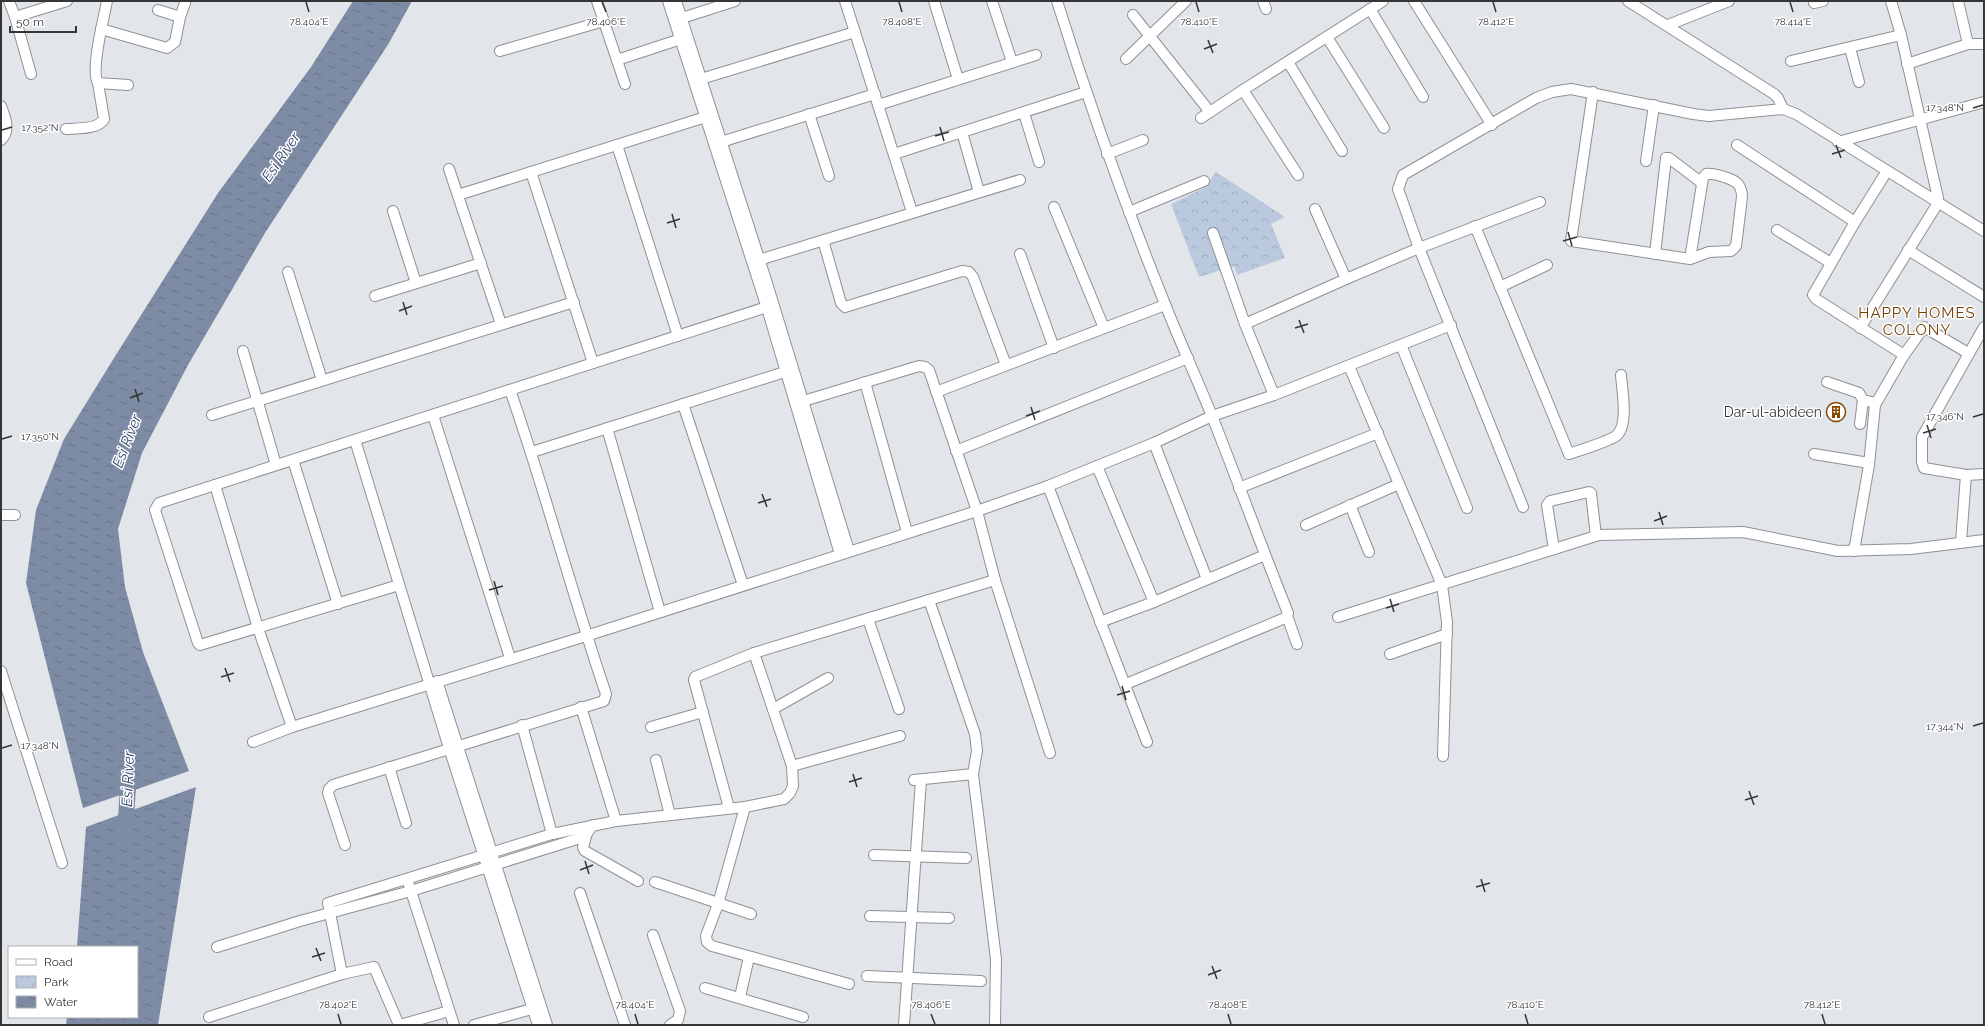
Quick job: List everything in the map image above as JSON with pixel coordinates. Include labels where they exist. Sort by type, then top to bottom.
[{"type":"street","points":[[9,1],[31,74]]},
{"type":"street","points":[[14,17],[67,1]]},
{"type":"street","points":[[66,129],[96,126],[102,124],[104,119],[95,73],[107,1]]},
{"type":"street","points":[[598,1],[625,84]]},
{"type":"street","points":[[668,1],[709,116],[770,307],[844,552]]},
{"type":"street","points":[[676,1],[702,79],[709,116],[721,142],[759,260],[770,307]]},
{"type":"street","points":[[682,18],[735,1]]},
{"type":"street","points":[[845,1],[912,212]]},
{"type":"street","points":[[934,1],[958,79]]},
{"type":"street","points":[[992,1],[1012,62]]},
{"type":"street","points":[[1057,1],[1086,92],[1129,212],[1165,305],[1212,416],[1264,555],[1288,613],[1287,616],[1297,644]]},
{"type":"street","points":[[1126,59],[1186,1]]},
{"type":"street","points":[[1201,118],[1383,1]]},
{"type":"street","points":[[1414,1],[1492,125]]},
{"type":"street","points":[[1628,1],[1668,25],[1774,94],[1778,98],[1783,108]]},
{"type":"street","points":[[1668,25],[1729,1]]},
{"type":"street","points":[[1860,328],[1938,203],[1938,194],[1901,35],[1891,1]]},
{"type":"street","points":[[1958,1],[1968,44]]},
{"type":"street","points":[[101,30],[167,48],[175,42],[180,17],[185,3]]},
{"type":"street","points":[[1370,9],[1423,97]]},
{"type":"street","points":[[158,10],[180,17]]},
{"type":"street","points":[[1133,15],[1210,112]]},
{"type":"street","points":[[500,51],[604,21]]},
{"type":"street","points":[[702,79],[855,32]]},
{"type":"street","points":[[1791,61],[1901,35]]},
{"type":"street","points":[[1327,37],[1384,128]]},
{"type":"street","points":[[617,60],[681,39]]},
{"type":"street","points":[[1907,64],[1968,44],[1984,44]]},
{"type":"street","points":[[1850,48],[1859,82]]},
{"type":"street","points":[[878,105],[1036,55]]},
{"type":"street","points":[[1288,62],[1342,151]]},
{"type":"street","points":[[98,83],[128,85]]},
{"type":"street","points":[[1523,507],[1419,248],[1398,189],[1399,181],[1403,175],[1492,125],[1536,98],[1552,92],[1570,89],[1594,92],[1709,116],[1783,108],[1796,114],[1838,142],[1984,231]]},
{"type":"street","points":[[1243,90],[1298,175]]},
{"type":"street","points":[[894,154],[1086,92]]},
{"type":"street","points":[[1594,92],[1571,241],[1690,259],[1709,252],[1730,251],[1736,246],[1742,197],[1741,189],[1734,182],[1706,174],[1702,183],[1690,259]]},
{"type":"street","points":[[721,142],[875,94]]},
{"type":"street","points":[[1838,142],[1984,102]]},
{"type":"street","points":[[1646,161],[1654,105]]},
{"type":"street","points":[[1,106],[6,120],[7,130],[1,140]]},
{"type":"street","points":[[1024,113],[1039,162]]},
{"type":"street","points":[[810,114],[829,176]]},
{"type":"street","points":[[458,196],[709,116]]},
{"type":"street","points":[[962,132],[979,192]]},
{"type":"street","points":[[1108,154],[1143,140]]},
{"type":"street","points":[[617,145],[678,336]]},
{"type":"street","points":[[1737,145],[1855,222]]},
{"type":"street","points":[[1655,254],[1666,158],[1669,158],[1702,183]]},
{"type":"street","points":[[449,169],[502,324]]},
{"type":"street","points":[[531,172],[593,363]]},
{"type":"street","points":[[1888,172],[1855,222],[1813,295],[1860,328],[1904,355]]},
{"type":"street","points":[[759,260],[1020,180]]},
{"type":"street","points":[[1129,212],[1204,180]]},
{"type":"street","points":[[1245,324],[1419,248],[1540,202]]},
{"type":"street","points":[[1054,207],[1104,328]]},
{"type":"street","points":[[1315,209],[1346,279]]},
{"type":"street","points":[[393,211],[416,283]]},
{"type":"street","points":[[1475,226],[1569,454],[1616,436],[1622,429],[1624,418],[1621,375]]},
{"type":"street","points":[[1777,230],[1831,263]]},
{"type":"street","points":[[1213,234],[1245,324],[1274,395]]},
{"type":"street","points":[[823,240],[841,303],[845,307],[962,271],[969,272],[973,277],[1006,365]]},
{"type":"street","points":[[1908,250],[1984,297]]},
{"type":"street","points":[[1020,254],[1054,348]]},
{"type":"street","points":[[375,296],[482,263]]},
{"type":"street","points":[[1500,287],[1546,265]]},
{"type":"street","points":[[288,272],[322,380]]},
{"type":"street","points":[[212,415],[574,302]]},
{"type":"street","points":[[936,392],[1165,305]]},
{"type":"street","points":[[399,585],[204,645],[198,643],[155,510],[159,503],[770,307]]},
{"type":"street","points":[[253,742],[292,727],[433,682],[586,636],[844,552],[977,511],[1048,486],[1154,443],[1212,416],[1274,395],[1451,325]]},
{"type":"street","points":[[1854,551],[1869,463],[1876,403],[1904,355],[1924,327],[1968,353]]},
{"type":"street","points":[[1984,327],[1980,344],[1968,353],[1922,437],[1922,462],[1924,468],[1966,475],[1984,474]]},
{"type":"street","points":[[1400,345],[1467,508]]},
{"type":"street","points":[[243,351],[276,465]]},
{"type":"street","points":[[956,451],[1188,358]]},
{"type":"street","points":[[799,402],[919,366],[925,367],[929,370],[977,511],[995,580],[1050,753]]},
{"type":"street","points":[[1349,366],[1442,585],[1447,613],[1443,756]]},
{"type":"street","points":[[532,452],[789,371]]},
{"type":"street","points":[[865,382],[907,532]]},
{"type":"street","points":[[1827,382],[1859,393],[1863,400],[1860,424]]},
{"type":"street","points":[[345,845],[328,793],[329,789],[333,785],[453,746],[604,700],[606,694],[586,636],[532,452],[510,390]]},
{"type":"street","points":[[1863,400],[1876,403]]},
{"type":"street","points":[[683,404],[743,585]]},
{"type":"street","points":[[433,415],[510,658]]},
{"type":"street","points":[[607,428],[660,612]]},
{"type":"street","points":[[1239,488],[1378,433]]},
{"type":"street","points":[[355,440],[399,585],[433,682],[536,1007],[538,1025]]},
{"type":"street","points":[[1154,443],[1207,579]]},
{"type":"street","points":[[1814,454],[1869,463]]},
{"type":"street","points":[[293,460],[338,604]]},
{"type":"street","points":[[1097,466],[1154,602]]},
{"type":"street","points":[[1961,542],[1966,475]]},
{"type":"street","points":[[1306,525],[1399,484]]},
{"type":"street","points":[[215,485],[258,628],[292,727]]},
{"type":"street","points":[[1048,486],[1100,622],[1126,684],[1147,742]]},
{"type":"street","points":[[1554,549],[1547,505],[1550,501],[1589,492],[1591,493],[1588,536]]},
{"type":"street","points":[[1350,505],[1369,552]]},
{"type":"street","points":[[1,514],[15,515]]},
{"type":"street","points":[[1338,617],[1554,549],[1564,542],[1588,536],[1743,532],[1838,551],[1911,548],[1984,540]]},
{"type":"street","points":[[1100,622],[1154,602],[1264,555]]},
{"type":"street","points":[[729,808],[694,680],[695,677],[754,653],[995,580]]},
{"type":"street","points":[[929,600],[975,734],[977,751],[973,774],[996,959],[995,1025]]},
{"type":"street","points":[[1126,684],[1287,616]]},
{"type":"street","points":[[868,619],[899,709]]},
{"type":"street","points":[[1390,654],[1447,634]]},
{"type":"street","points":[[342,974],[328,903],[552,834],[590,829],[616,821],[745,807],[784,799],[790,793],[793,786],[792,766],[754,653]]},
{"type":"street","points":[[2,675],[62,863]]},
{"type":"street","points":[[772,708],[828,678]]},
{"type":"street","points":[[580,707],[616,821]]},
{"type":"street","points":[[651,727],[703,712]]},
{"type":"street","points":[[522,725],[552,834]]},
{"type":"street","points":[[792,766],[900,736]]},
{"type":"street","points":[[656,760],[670,815]]},
{"type":"street","points":[[389,767],[406,823]]},
{"type":"street","points":[[904,1025],[915,856],[917,780],[973,774]]},
{"type":"street","points":[[745,807],[718,904],[710,920],[706,936],[708,942],[712,946],[849,984]]},
{"type":"street","points":[[217,947],[411,891],[577,839],[590,829]]},
{"type":"street","points":[[590,829],[583,847],[585,851],[638,881]]},
{"type":"street","points":[[874,855],[966,858]]},
{"type":"street","points":[[407,879],[454,1025]]},
{"type":"street","points":[[655,882],[751,914]]},
{"type":"street","points":[[580,893],[625,1025]]},
{"type":"street","points":[[870,916],[949,918]]},
{"type":"street","points":[[653,935],[680,1011],[678,1020],[670,1025]]},
{"type":"street","points":[[740,997],[749,957]]},
{"type":"street","points":[[209,1017],[342,974],[374,967],[400,1025],[449,1011]]},
{"type":"street","points":[[867,976],[981,981]]},
{"type":"street","points":[[705,988],[740,997],[803,1017]]},
{"type":"street","points":[[474,1025],[536,1007]]},
{"type":"street","points":[[536,1007],[547,1025]]},
{"type":"green space","points":[[1216,172],[1285,217],[1271,224],[1285,258],[1237,275],[1234,266],[1199,277],[1171,204],[1204,188]]},
{"type":"water","points":[[353,1],[412,1],[389,43],[265,233],[188,365],[142,453],[118,529],[125,587],[143,652],[189,771],[83,808],[26,583],[36,510],[64,439],[114,358],[218,193],[311,67]]},
{"type":"water","points":[[196,787],[158,1025],[66,1025],[67,1018],[138,1018],[138,946],[77,946],[86,827]]},
{"type":"waterway","name":"Esi River","points":[[125,834],[129,771]]},
{"type":"place","name":"Dar-ul-abideen","points":[[1836,412]]},
{"type":"district","name":"HAPPY HOMES COLONY","points":[[1917,322]]}]
